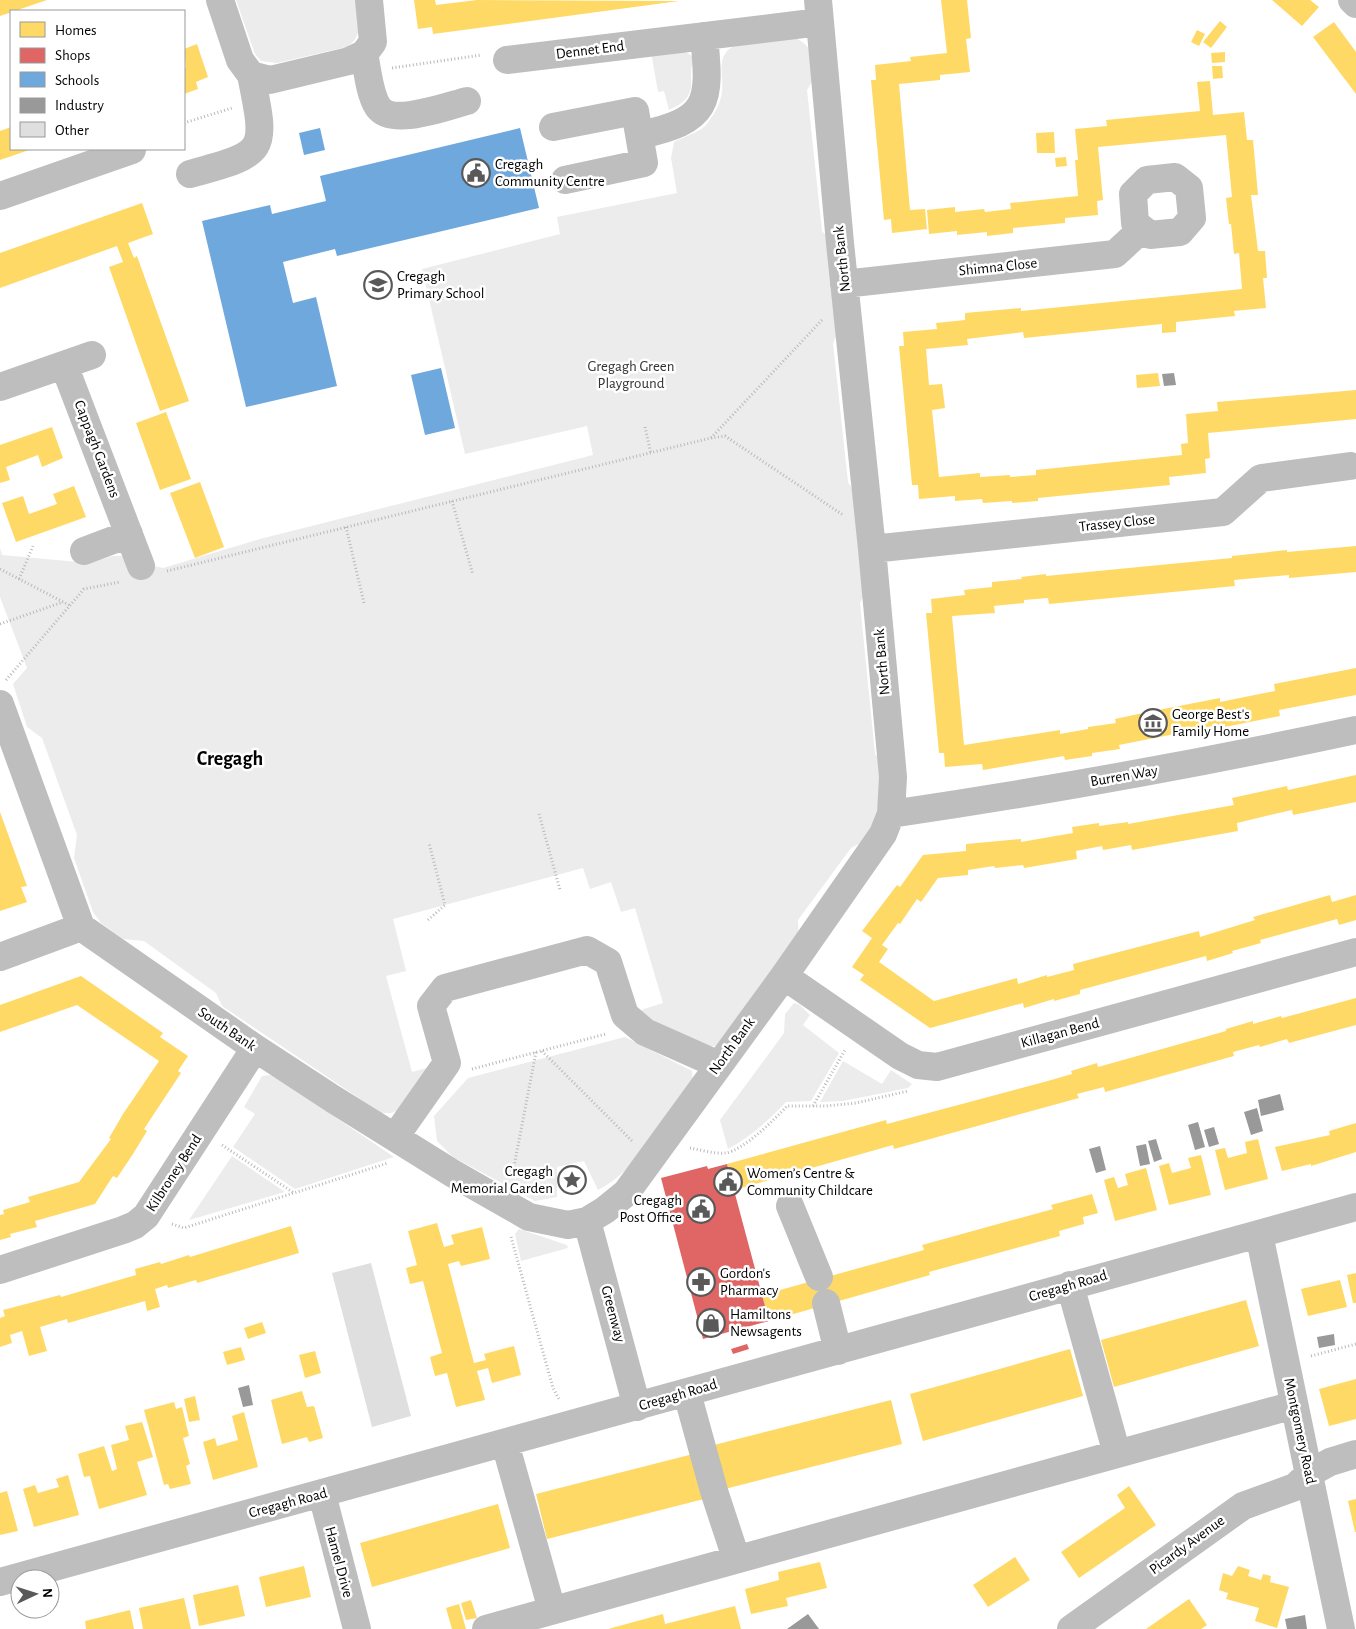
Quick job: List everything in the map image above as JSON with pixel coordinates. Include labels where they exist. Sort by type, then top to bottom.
[{"type":"street","points":[[190,174],[239,161],[253,151],[261,133],[251,75],[240,60],[220,0]]},
{"type":"street","points":[[251,75],[270,80],[349,61],[364,54],[373,42],[369,0]]},
{"type":"street","points":[[1352,0],[1356,4]]},
{"type":"street","name":"Dennet End","points":[[507,60],[704,36],[819,11]]},
{"type":"street","name":"North Bank","points":[[587,1221],[605,1210],[626,1193],[784,976],[883,834],[892,814],[893,778],[819,11]]},
{"type":"street","points":[[640,135],[682,124],[694,115],[700,107],[707,84],[704,36]]},
{"type":"street","points":[[364,54],[375,101],[379,109],[386,114],[395,117],[409,115],[466,101]]},
{"type":"street","points":[[553,127],[635,111],[644,163],[565,180]]},
{"type":"street","points":[[0,196],[132,150]]},
{"type":"street","name":"Shimna Close","points":[[844,284],[1116,254],[1142,229]]},
{"type":"street","points":[[0,387],[92,355]]},
{"type":"street","name":"Cappagh Gardens","points":[[64,365],[143,573]]},
{"type":"street","name":"Trassey Close","points":[[871,540],[1223,512],[1261,478],[1350,466]]},
{"type":"street","points":[[84,551],[129,534]]},
{"type":"street","points":[[0,704],[81,927],[0,957]]},
{"type":"street","name":"Burren Way","points":[[892,814],[1027,794],[1248,753],[1356,730]]},
{"type":"street","name":"South Bank","points":[[81,927],[255,1048],[402,1142],[529,1217],[568,1225],[587,1221]]},
{"type":"street","points":[[402,1142],[447,1063],[431,1006],[445,988],[587,950],[608,962],[626,1014],[637,1026],[645,1032],[718,1065]]},
{"type":"street","name":"Killagan Bend","points":[[784,976],[900,1056],[918,1066],[937,1067],[1356,952]]},
{"type":"street","name":"Kilbroney Bend","points":[[0,1270],[123,1230],[135,1225],[146,1216],[255,1048]]},
{"type":"street","points":[[790,1206],[819,1277]]},
{"type":"street","name":"Cregagh Road","points":[[0,1582],[1356,1207]]},
{"type":"street","name":"Greenway","points":[[587,1221],[637,1407]]},
{"type":"street","name":"Montgomery Road","points":[[1259,1234],[1341,1629]]},
{"type":"street","points":[[1070,1286],[1117,1454]]},
{"type":"street","points":[[826,1303],[838,1350]]},
{"type":"street","points":[[687,1393],[714,1491],[736,1558]]},
{"type":"street","points":[[486,1629],[736,1558],[1294,1405]]},
{"type":"street","points":[[505,1443],[552,1610]]},
{"type":"street","name":"Picardy Avenue","points":[[1071,1629],[1243,1506],[1295,1487],[1310,1473],[1330,1462],[1356,1454]]},
{"type":"street","name":"Hamel Drive","points":[[322,1494],[357,1629]]},
{"type":"path","points":[[364,54],[392,68],[479,54],[507,60]]},
{"type":"path","points":[[185,123],[234,107],[251,75]]},
{"type":"path","points":[[711,438],[825,317],[844,284]]},
{"type":"path","points":[[645,427],[651,454]]},
{"type":"path","points":[[0,687],[84,589],[143,573],[346,527],[711,438],[725,436],[834,510],[871,540]]},
{"type":"path","points":[[452,501],[473,575]]},
{"type":"path","points":[[346,527],[364,603]]},
{"type":"path","points":[[19,579],[33,546]]},
{"type":"path","points":[[0,569],[69,605]]},
{"type":"path","points":[[0,624],[63,602]]},
{"type":"path","points":[[539,814],[560,890]]},
{"type":"path","points":[[428,920],[446,905],[429,843]]},
{"type":"path","points":[[447,1063],[474,1069],[637,1026]]},
{"type":"path","points":[[813,1106],[858,1027]]},
{"type":"path","points":[[542,1051],[655,1152],[726,1153],[748,1142],[768,1126],[787,1106],[856,1103],[910,1090],[937,1067]]},
{"type":"path","points":[[201,1131],[294,1193]]},
{"type":"path","points":[[146,1216],[184,1228],[393,1162],[402,1142]]},
{"type":"path","points":[[1286,1363],[1356,1344]]},
{"type":"green space","points":[[236,0],[357,0],[358,33],[352,43],[346,47],[277,63],[261,61],[255,54]]},
{"type":"green space","name":"Gregagh Green Playground","points":[[791,36],[798,39],[810,50],[816,74],[807,90],[822,231],[834,245],[842,324],[833,343],[848,482],[861,504],[869,585],[860,603],[875,754],[887,768],[872,837],[851,848],[798,920],[799,941],[724,1045],[703,1045],[693,1042],[672,1033],[644,1016],[641,1010],[663,1003],[635,908],[621,912],[611,882],[590,889],[583,868],[393,919],[406,971],[386,976],[412,1072],[434,1066],[399,1110],[391,1113],[381,1113],[222,1006],[216,993],[144,941],[123,939],[101,923],[93,912],[74,858],[77,835],[42,738],[27,727],[13,684],[27,668],[0,597],[0,548],[2,555],[89,563],[113,556],[122,556],[132,561],[163,568],[260,539],[593,455],[587,426],[465,454],[422,269],[560,234],[557,217],[677,193],[671,158],[674,142],[702,128],[714,114],[721,96],[722,60],[724,55],[734,46],[748,41]]},
{"type":"green space","points":[[683,50],[695,58],[692,65],[690,92],[687,98],[680,104],[669,110],[664,91],[658,92],[651,52]]},
{"type":"green space","points":[[794,1003],[800,1005],[810,1015],[803,1025],[839,1053],[811,1101],[786,1102],[759,1128],[728,1149],[720,1120],[784,1033],[785,1014]]},
{"type":"green space","points":[[625,1037],[692,1071],[693,1087],[638,1157],[626,1170],[598,1190],[584,1161],[557,1167],[557,1197],[535,1201],[453,1157],[437,1141],[434,1116],[468,1078]]},
{"type":"green space","points":[[843,1061],[882,1084],[891,1070],[912,1084],[908,1088],[843,1101],[820,1102]]},
{"type":"green space","points":[[270,1075],[279,1079],[394,1157],[295,1189],[233,1147],[255,1114],[244,1107],[262,1076]]},
{"type":"green space","points":[[232,1156],[285,1192],[189,1220]]},
{"type":"green space","points":[[519,1229],[567,1245],[568,1248],[521,1261],[515,1234]]},
{"type":"building: Homes","points":[[0,0],[47,0],[18,10],[10,10],[10,13],[0,16]]},
{"type":"building: Homes","points":[[414,0],[435,0],[436,5],[477,0],[679,1],[433,34],[432,27],[418,29]]},
{"type":"building: Homes","points":[[941,0],[967,0],[971,38],[966,39],[970,72],[940,75],[940,80],[899,84],[910,210],[925,209],[927,229],[892,233],[891,219],[884,220],[871,80],[876,80],[875,65],[911,61],[910,57],[947,53]]},
{"type":"building: Homes","points":[[1272,0],[1310,0],[1319,7],[1302,26]]},
{"type":"building: Homes","points":[[1220,21],[1227,27],[1211,48],[1203,42]]},
{"type":"building: Homes","points":[[1334,22],[1356,52],[1356,94],[1313,37]]},
{"type":"building: Homes","points":[[1197,30],[1205,34],[1199,46],[1191,42]]},
{"type":"building: Homes","points":[[197,44],[208,77],[196,82],[198,89],[185,94],[186,67],[185,49]]},
{"type":"building: Homes","points":[[1225,52],[1225,62],[1212,63],[1211,53]]},
{"type":"building: Homes","points":[[1212,66],[1222,66],[1223,78],[1213,79]]},
{"type":"building: Homes","points":[[1210,81],[1213,115],[1244,112],[1247,140],[1253,140],[1258,195],[1251,195],[1258,251],[1265,251],[1267,278],[1263,278],[1266,308],[1234,311],[1235,316],[1176,322],[1176,332],[1162,333],[1162,324],[1024,338],[1023,332],[967,339],[968,345],[926,349],[929,385],[942,384],[945,408],[932,410],[939,477],[980,473],[980,477],[1036,475],[1036,470],[1182,455],[1181,444],[1188,443],[1186,414],[1218,411],[1217,402],[1356,390],[1356,419],[1208,433],[1210,458],[1205,459],[1206,473],[1169,477],[1170,485],[1038,498],[1038,501],[1012,503],[1012,501],[983,503],[982,499],[955,501],[955,496],[919,499],[918,485],[912,485],[899,346],[904,346],[903,332],[937,329],[936,323],[965,320],[965,313],[1021,308],[1021,311],[1242,289],[1239,253],[1234,254],[1226,198],[1232,197],[1226,135],[1098,147],[1103,200],[1097,201],[1098,215],[1065,218],[1065,223],[1013,228],[1013,233],[987,236],[987,232],[957,235],[957,231],[929,234],[927,210],[955,207],[955,212],[984,209],[985,212],[1011,209],[1010,203],[1078,196],[1075,160],[1078,160],[1075,129],[1107,126],[1106,120],[1200,111],[1197,82]]},
{"type":"building: Homes","points":[[10,127],[10,150],[29,150],[0,160],[0,131]]},
{"type":"building: Homes","points":[[1054,132],[1055,153],[1037,153],[1036,133]]},
{"type":"building: Homes","points":[[1066,157],[1067,166],[1056,167],[1055,158]]},
{"type":"building: Homes","points":[[142,203],[153,234],[128,243],[134,258],[137,256],[189,401],[160,411],[109,267],[123,262],[117,246],[0,288],[0,253]]},
{"type":"building: Homes","points":[[1158,373],[1160,386],[1137,388],[1136,375]]},
{"type":"building: Homes","points":[[166,412],[191,479],[160,490],[136,423]]},
{"type":"building: Homes","points":[[52,427],[63,458],[42,467],[38,455],[6,467],[10,480],[0,483],[0,445]]},
{"type":"building: Homes","points":[[200,482],[224,547],[195,558],[170,493]]},
{"type":"building: Homes","points":[[74,486],[86,517],[16,542],[2,503],[23,496],[29,514],[57,504],[53,494]]},
{"type":"building: Homes","points":[[1356,546],[1356,572],[1289,578],[1289,575],[1234,580],[1235,586],[1049,604],[1048,598],[1024,600],[1024,603],[994,606],[995,613],[952,616],[964,745],[1060,730],[1060,734],[1088,729],[1088,727],[1116,723],[1115,719],[1143,713],[1220,698],[1220,702],[1275,691],[1274,684],[1356,668],[1356,695],[1279,710],[1280,716],[1225,727],[1225,724],[1119,745],[1120,749],[1092,753],[1092,756],[1065,760],[1064,756],[983,770],[982,764],[945,767],[944,753],[939,753],[926,613],[932,613],[931,599],[965,595],[964,590],[992,587],[992,582],[1022,579],[1021,577],[1232,558],[1232,556],[1287,550],[1287,552]]},
{"type":"building: Homes","points":[[1356,775],[1356,802],[1293,815],[1292,810],[1237,823],[1238,831],[1132,850],[1131,845],[1103,850],[1102,846],[1076,851],[1077,859],[1024,868],[1023,865],[995,868],[994,866],[968,870],[968,875],[938,878],[921,902],[917,899],[900,924],[898,923],[882,945],[888,949],[879,962],[934,1001],[1017,978],[1018,984],[1047,975],[1047,977],[1074,970],[1073,964],[1199,931],[1200,937],[1255,920],[1253,917],[1330,895],[1332,902],[1356,895],[1356,920],[1339,925],[1337,919],[1260,940],[1261,943],[1232,951],[1233,953],[1207,961],[1206,956],[1080,990],[1080,994],[1054,1001],[1054,999],[1024,1008],[1023,1003],[930,1028],[860,980],[864,975],[852,967],[872,938],[862,931],[897,885],[900,887],[923,855],[966,851],[966,844],[1021,839],[1021,842],[1073,833],[1072,827],[1099,823],[1099,826],[1128,822],[1128,824],[1234,805],[1232,798],[1287,786],[1288,790]]},
{"type":"building: Homes","points":[[0,812],[27,886],[21,887],[27,902],[0,911]]},
{"type":"building: Homes","points":[[81,976],[163,1033],[160,1037],[188,1056],[178,1071],[181,1073],[144,1129],[147,1131],[133,1154],[117,1178],[113,1176],[95,1204],[35,1221],[37,1227],[10,1234],[11,1237],[0,1240],[0,1215],[4,1214],[3,1210],[30,1202],[28,1197],[79,1182],[111,1139],[109,1138],[123,1114],[159,1061],[77,1005],[0,1032],[0,1005]]},
{"type":"building: Homes","points":[[1356,998],[1356,1025],[1289,1043],[1287,1039],[1260,1047],[1259,1045],[1233,1052],[1234,1056],[1105,1092],[1104,1087],[1077,1094],[1079,1098],[894,1149],[893,1145],[734,1190],[727,1164],[886,1120],[887,1124],[1044,1082],[1072,1074],[1071,1071],[1097,1063],[1098,1067],[1226,1031],[1226,1029],[1253,1021],[1253,1024],[1281,1016],[1282,1018]]},
{"type":"building: Homes","points":[[1356,1123],[1356,1152],[1311,1166],[1311,1164],[1282,1171],[1275,1147],[1330,1135],[1329,1131]]},
{"type":"building: Homes","points":[[1258,1139],[1268,1179],[1225,1190],[1215,1150],[1225,1148],[1228,1158],[1247,1153],[1245,1142]]},
{"type":"building: Homes","points":[[1201,1155],[1211,1195],[1169,1205],[1159,1166],[1169,1163],[1172,1173],[1191,1168],[1188,1158]]},
{"type":"building: Homes","points":[[1146,1168],[1157,1210],[1115,1221],[1104,1180],[1114,1177],[1118,1188],[1128,1185],[1125,1174]]},
{"type":"building: Homes","points":[[1092,1194],[1098,1213],[1083,1217],[1084,1224],[1059,1231],[1060,1236],[929,1272],[930,1275],[769,1321],[762,1295],[924,1250],[922,1245],[1053,1209],[1051,1205]]},
{"type":"building: Homes","points":[[437,1223],[444,1247],[454,1244],[451,1235],[482,1227],[490,1259],[461,1266],[459,1261],[448,1264],[474,1363],[486,1360],[484,1354],[514,1346],[521,1375],[492,1383],[488,1368],[477,1371],[485,1400],[456,1407],[447,1373],[435,1376],[430,1357],[442,1353],[423,1281],[410,1284],[406,1268],[417,1265],[408,1231]]},
{"type":"building: Homes","points":[[291,1226],[299,1253],[197,1283],[196,1280],[168,1288],[167,1285],[155,1289],[160,1307],[147,1311],[145,1301],[68,1323],[67,1319],[40,1327],[47,1351],[29,1356],[22,1331],[10,1335],[12,1343],[0,1347],[0,1318],[5,1316],[3,1310],[60,1295],[61,1297],[136,1275],[135,1269],[160,1262],[161,1264],[189,1255],[190,1257]]},
{"type":"building: Homes","points":[[1356,1273],[1356,1303],[1353,1303],[1347,1275]]},
{"type":"building: Homes","points":[[1340,1280],[1347,1307],[1308,1316],[1301,1289]]},
{"type":"building: Homes","points":[[1246,1300],[1259,1346],[1114,1387],[1101,1340]]},
{"type":"building: Homes","points":[[262,1322],[266,1333],[248,1339],[244,1328]]},
{"type":"building: Homes","points":[[241,1347],[245,1360],[227,1365],[223,1352]]},
{"type":"building: Homes","points":[[1070,1349],[1083,1396],[923,1441],[910,1394]]},
{"type":"building: Homes","points":[[315,1351],[321,1373],[305,1378],[299,1355]]},
{"type":"building: Homes","points":[[1356,1379],[1356,1419],[1329,1426],[1319,1389]]},
{"type":"building: Homes","points":[[302,1391],[307,1407],[314,1406],[323,1438],[309,1442],[307,1437],[282,1444],[271,1400]]},
{"type":"building: Homes","points":[[195,1396],[200,1420],[189,1422],[184,1399]]},
{"type":"building: Homes","points":[[891,1400],[902,1444],[725,1489],[714,1445]]},
{"type":"building: Homes","points":[[174,1402],[176,1409],[182,1407],[189,1436],[183,1438],[190,1464],[186,1466],[191,1484],[170,1489],[168,1484],[164,1485],[144,1410]]},
{"type":"building: Homes","points":[[244,1412],[258,1467],[213,1480],[203,1442],[215,1438],[217,1446],[238,1440],[232,1416]]},
{"type":"building: Homes","points":[[142,1422],[153,1457],[137,1462],[147,1495],[99,1509],[90,1476],[84,1477],[78,1454],[104,1446],[112,1471],[117,1469],[111,1445],[129,1440],[125,1426]]},
{"type":"building: Homes","points":[[697,1453],[708,1498],[547,1539],[536,1494]]},
{"type":"building: Homes","points":[[68,1475],[79,1515],[34,1527],[23,1489],[35,1485],[38,1493],[59,1487],[56,1479]]},
{"type":"building: Homes","points":[[1129,1486],[1156,1525],[1079,1578],[1061,1552],[1125,1508],[1117,1495]]},
{"type":"building: Homes","points":[[7,1491],[18,1531],[0,1535],[0,1493]]},
{"type":"building: Homes","points":[[1356,1499],[1356,1532],[1355,1532],[1348,1501]]},
{"type":"building: Homes","points":[[498,1504],[510,1548],[372,1587],[360,1543]]},
{"type":"building: Homes","points":[[1015,1557],[1030,1580],[988,1607],[973,1585]]},
{"type":"building: Homes","points":[[820,1562],[827,1588],[786,1598],[788,1606],[751,1614],[745,1589],[779,1580],[778,1572]]},
{"type":"building: Homes","points":[[304,1566],[311,1597],[266,1607],[259,1577]]},
{"type":"building: Homes","points":[[1238,1566],[1250,1570],[1248,1576],[1261,1580],[1263,1574],[1271,1576],[1270,1582],[1289,1587],[1277,1628],[1255,1621],[1259,1608],[1226,1599],[1228,1593],[1219,1590],[1223,1573],[1232,1576]]},
{"type":"building: Homes","points":[[238,1585],[245,1616],[199,1626],[193,1595]]},
{"type":"building: Homes","points":[[184,1598],[191,1629],[143,1629],[139,1608]]},
{"type":"building: Homes","points":[[1189,1599],[1207,1625],[1201,1629],[1146,1629]]},
{"type":"building: Homes","points":[[471,1600],[477,1618],[466,1620],[461,1603]]},
{"type":"building: Homes","points":[[459,1604],[466,1629],[452,1629],[446,1608]]},
{"type":"building: Homes","points":[[735,1606],[741,1629],[608,1629],[663,1614],[665,1624]]},
{"type":"building: Homes","points":[[130,1610],[134,1629],[86,1629],[85,1621]]},
{"type":"building: Shops","points":[[727,1164],[769,1321],[703,1339],[661,1178],[707,1166],[708,1169]]},
{"type":"building: Shops","points":[[747,1344],[749,1349],[733,1354],[731,1349]]},
{"type":"building: Schools","points":[[320,128],[325,150],[304,155],[299,133]]},
{"type":"building: Schools","points":[[520,128],[539,208],[337,256],[335,249],[283,262],[293,303],[316,297],[337,386],[246,407],[202,221],[270,205],[272,214],[326,201],[320,176]]},
{"type":"building: Schools","points":[[441,368],[455,428],[425,435],[411,375]]},
{"type":"building: Industry","points":[[1174,373],[1176,385],[1164,386],[1162,374]]},
{"type":"building: Industry","points":[[1280,1094],[1284,1110],[1261,1116],[1258,1100]]},
{"type":"building: Industry","points":[[1257,1108],[1263,1131],[1251,1135],[1244,1112]]},
{"type":"building: Industry","points":[[1198,1122],[1205,1147],[1195,1150],[1188,1125]]},
{"type":"building: Industry","points":[[1214,1127],[1219,1144],[1209,1147],[1204,1130]]},
{"type":"building: Industry","points":[[1156,1139],[1162,1159],[1154,1162],[1148,1141]]},
{"type":"building: Industry","points":[[1146,1144],[1150,1164],[1140,1166],[1136,1146]]},
{"type":"building: Industry","points":[[1100,1146],[1106,1170],[1096,1173],[1089,1149]]},
{"type":"building: Industry","points":[[1334,1334],[1335,1345],[1319,1348],[1317,1337]]},
{"type":"building: Industry","points":[[249,1385],[253,1405],[243,1407],[238,1388]]},
{"type":"building: Industry","points":[[808,1614],[819,1629],[787,1629]]},
{"type":"building: Industry","points":[[1305,1615],[1307,1629],[1287,1629],[1285,1619]]},
{"type":"building: Other","points":[[371,1263],[411,1416],[372,1427],[332,1273]]},
{"type":"place","name":"Cregagh Community Centre","points":[[476,173]]},
{"type":"place","name":"Cregagh Primary School","points":[[378,285]]},
{"type":"place","name":"George Best's Family Home","points":[[1153,723]]},
{"type":"place","name":"Cregagh Memorial Garden","points":[[572,1180]]},
{"type":"place","name":"Women’s Centre & Community Childcare","points":[[728,1182]]},
{"type":"place","name":"Cregagh Post Office","points":[[701,1209]]},
{"type":"place","name":"Gordon's Pharmacy","points":[[701,1282]]},
{"type":"place","name":"Hamiltons Newsagents","points":[[711,1323]]},
{"type":"district","name":"Cregagh","points":[[230,759]]}]
